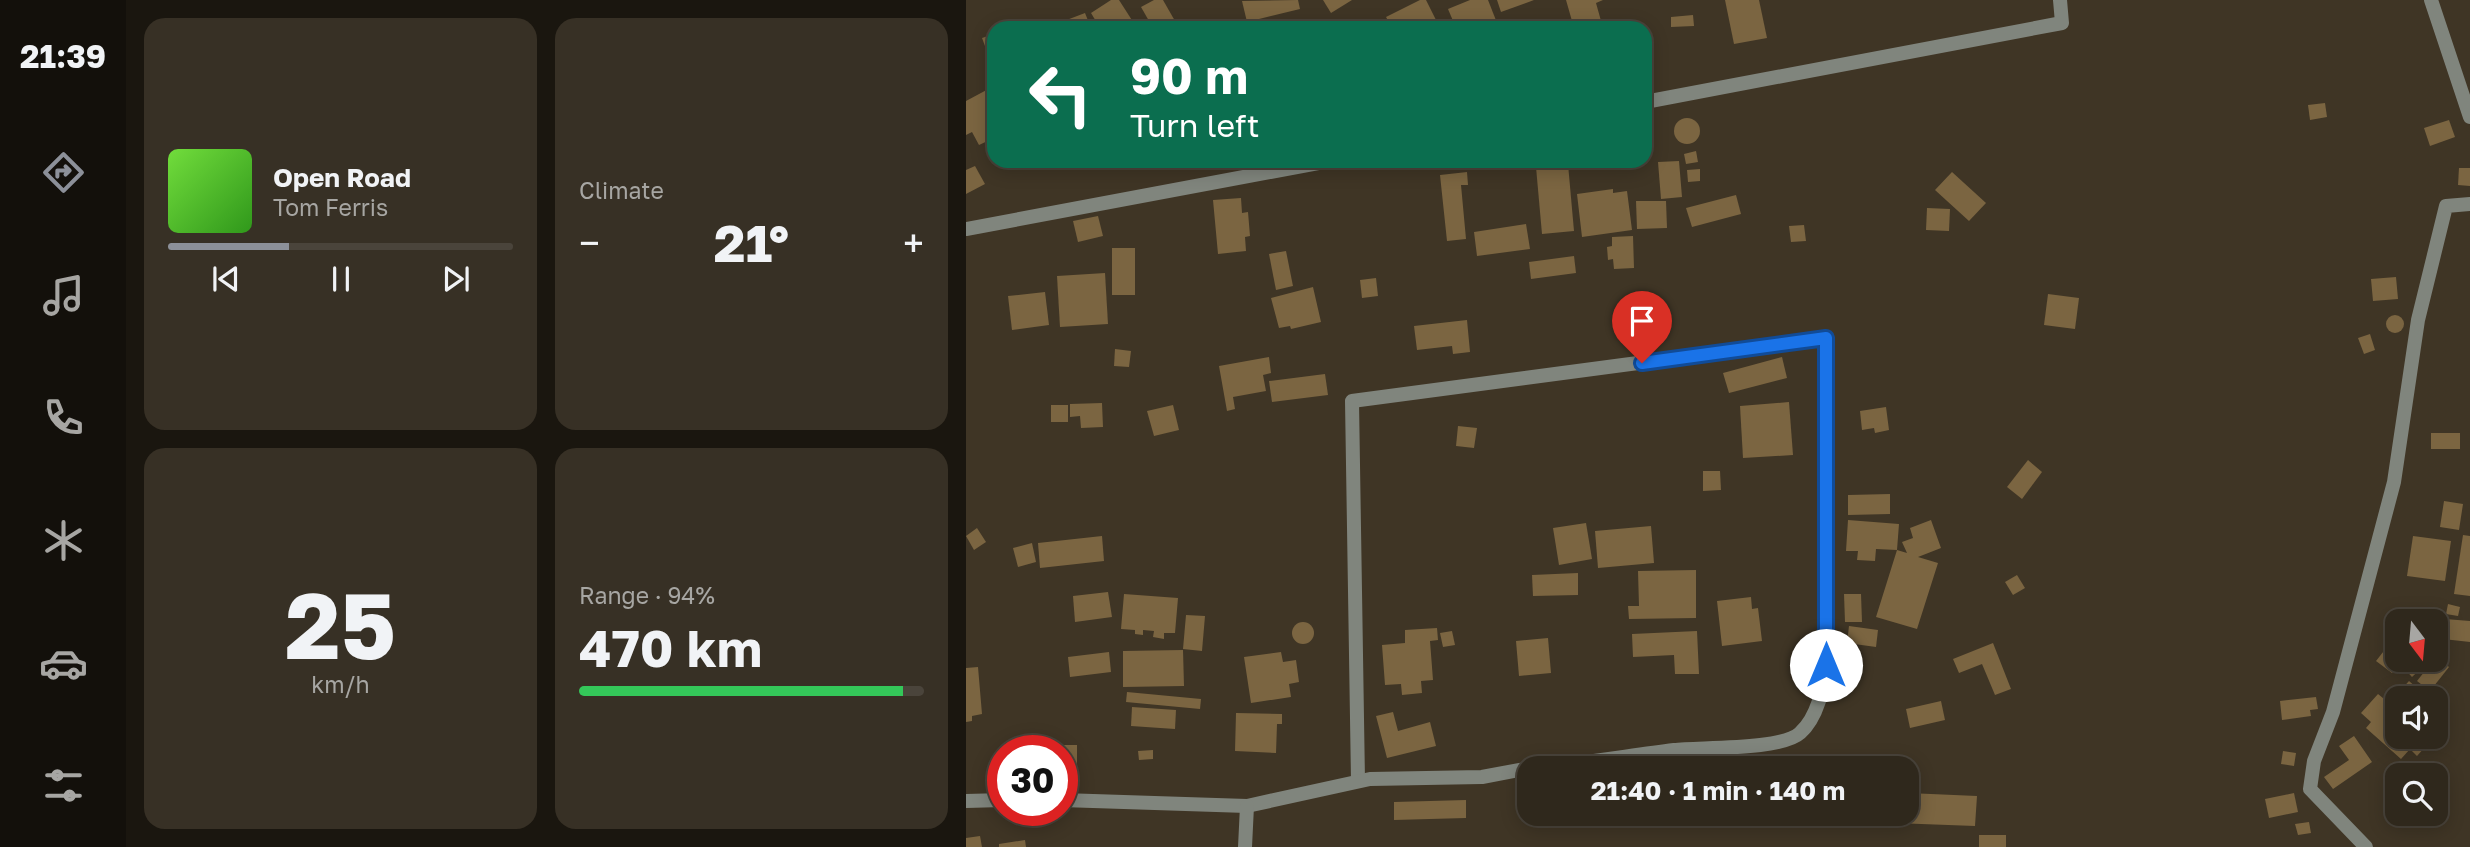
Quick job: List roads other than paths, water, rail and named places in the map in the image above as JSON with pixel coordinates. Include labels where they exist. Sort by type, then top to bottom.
[{"type":"street","points":[[1652,101],[2062,23],[2060,0]]},
{"type":"street","points":[[2431,0],[2470,117]]},
{"type":"street","points":[[966,229],[1292,168]]},
{"type":"street","points":[[2365,847],[2310,789],[2314,761],[2333,712],[2395,482],[2418,320],[2446,206],[2470,204]]},
{"type":"street","points":[[1358,781],[1352,401],[1826,338],[1826,665],[1824,684],[1811,719],[1799,735],[1777,742],[1628,756]]},
{"type":"street","points":[[1078,801],[1247,806],[1358,781],[1482,777],[1517,770]]},
{"type":"street","points":[[966,801],[987,800]]},
{"type":"street","points":[[1245,847],[1247,806]]}]
